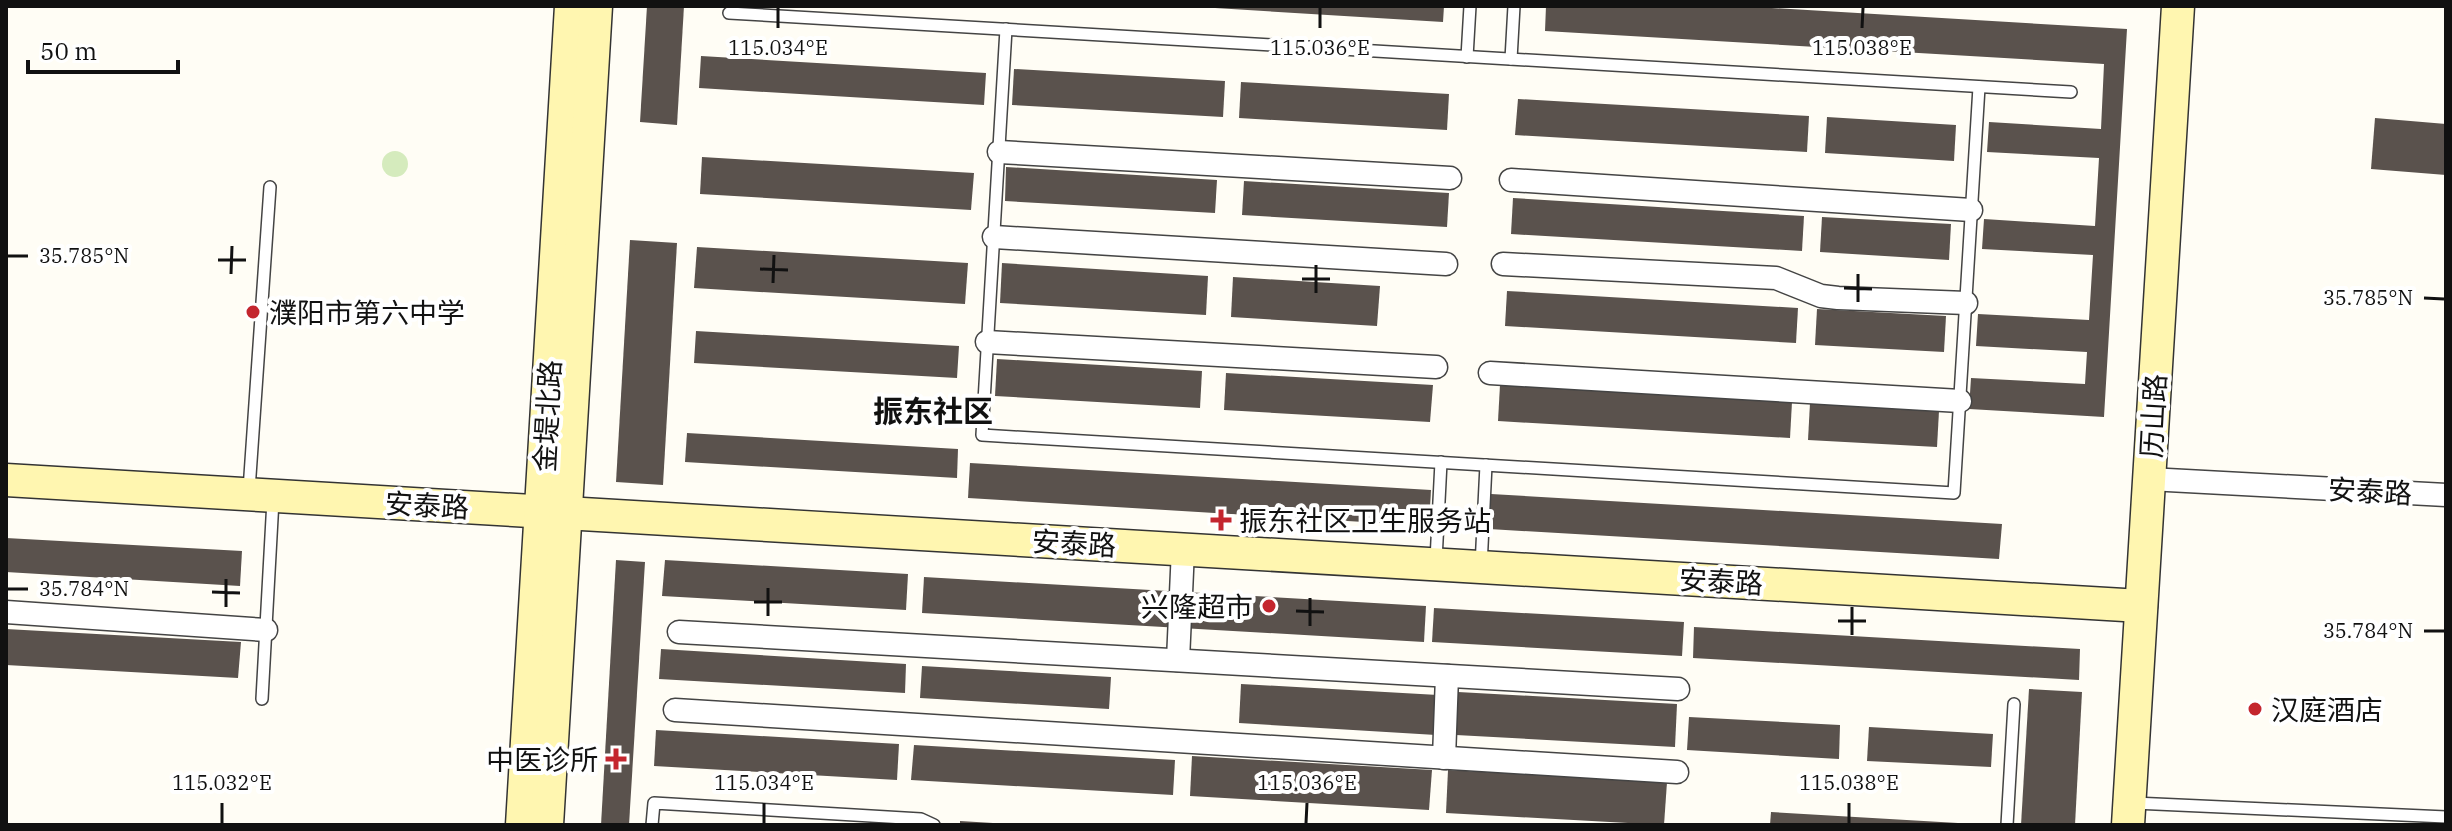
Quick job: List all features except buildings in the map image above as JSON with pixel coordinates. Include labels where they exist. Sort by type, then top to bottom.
[{"type":"street","name":"金堤北路","points":[[547,825],[571,6]]},
{"type":"street","name":"金堤北路","points":[[522,825],[554,512],[596,6]]},
{"type":"street","name":"历山路","points":[[2128,814],[2178,6]]},
{"type":"street","points":[[999,152],[1450,178]]},
{"type":"street","points":[[1511,180],[1971,210]]},
{"type":"street","points":[[994,237],[1446,264]]},
{"type":"street","points":[[1503,264],[1776,278],[1821,296],[1966,303]]},
{"type":"street","points":[[987,342],[1436,367]]},
{"type":"street","points":[[1490,373],[1960,401]]},
{"type":"street","name":"安泰路","points":[[2149,479],[2446,495]]},
{"type":"street","name":"安泰路","points":[[6,480],[2141,606]]},
{"type":"street","points":[[1178,660],[1183,549]]},
{"type":"street","points":[[6,612],[266,630]]},
{"type":"street","points":[[679,632],[1678,689]]},
{"type":"street","points":[[1444,758],[1447,676]]},
{"type":"street","points":[[675,710],[1677,772]]},
{"type":"lane","points":[[1467,57],[1470,6]]},
{"type":"lane","points":[[1511,59],[1514,6]]},
{"type":"lane","points":[[729,13],[2071,92]]},
{"type":"lane","points":[[1006,29],[982,435],[1954,493],[1979,87]]},
{"type":"lane","points":[[262,699],[266,630],[261,495],[270,187]]},
{"type":"lane","points":[[1436,564],[1441,462]]},
{"type":"lane","points":[[1481,567],[1486,465]]},
{"type":"lane","points":[[2007,825],[2014,704]]},
{"type":"lane","points":[[652,825],[654,803],[921,819],[934,825]]},
{"type":"lane","points":[[2128,814],[2446,817]]},
{"type":"green space","points":[[395,151],[404,155],[408,164],[404,173],[395,177],[386,173],[382,164],[386,155]]},
{"type":"place","name":"濮阳市第六中学","points":[[253,312]]},
{"type":"place","name":"振东社区卫生服务站","points":[[1221,520]]},
{"type":"place","name":"兴隆超市","points":[[1269,606]]},
{"type":"place","name":"汉庭酒店","points":[[2255,709]]},
{"type":"place","name":"中医诊所","points":[[616,759]]},
{"type":"district","name":"振东社区","points":[[933,410]]}]
